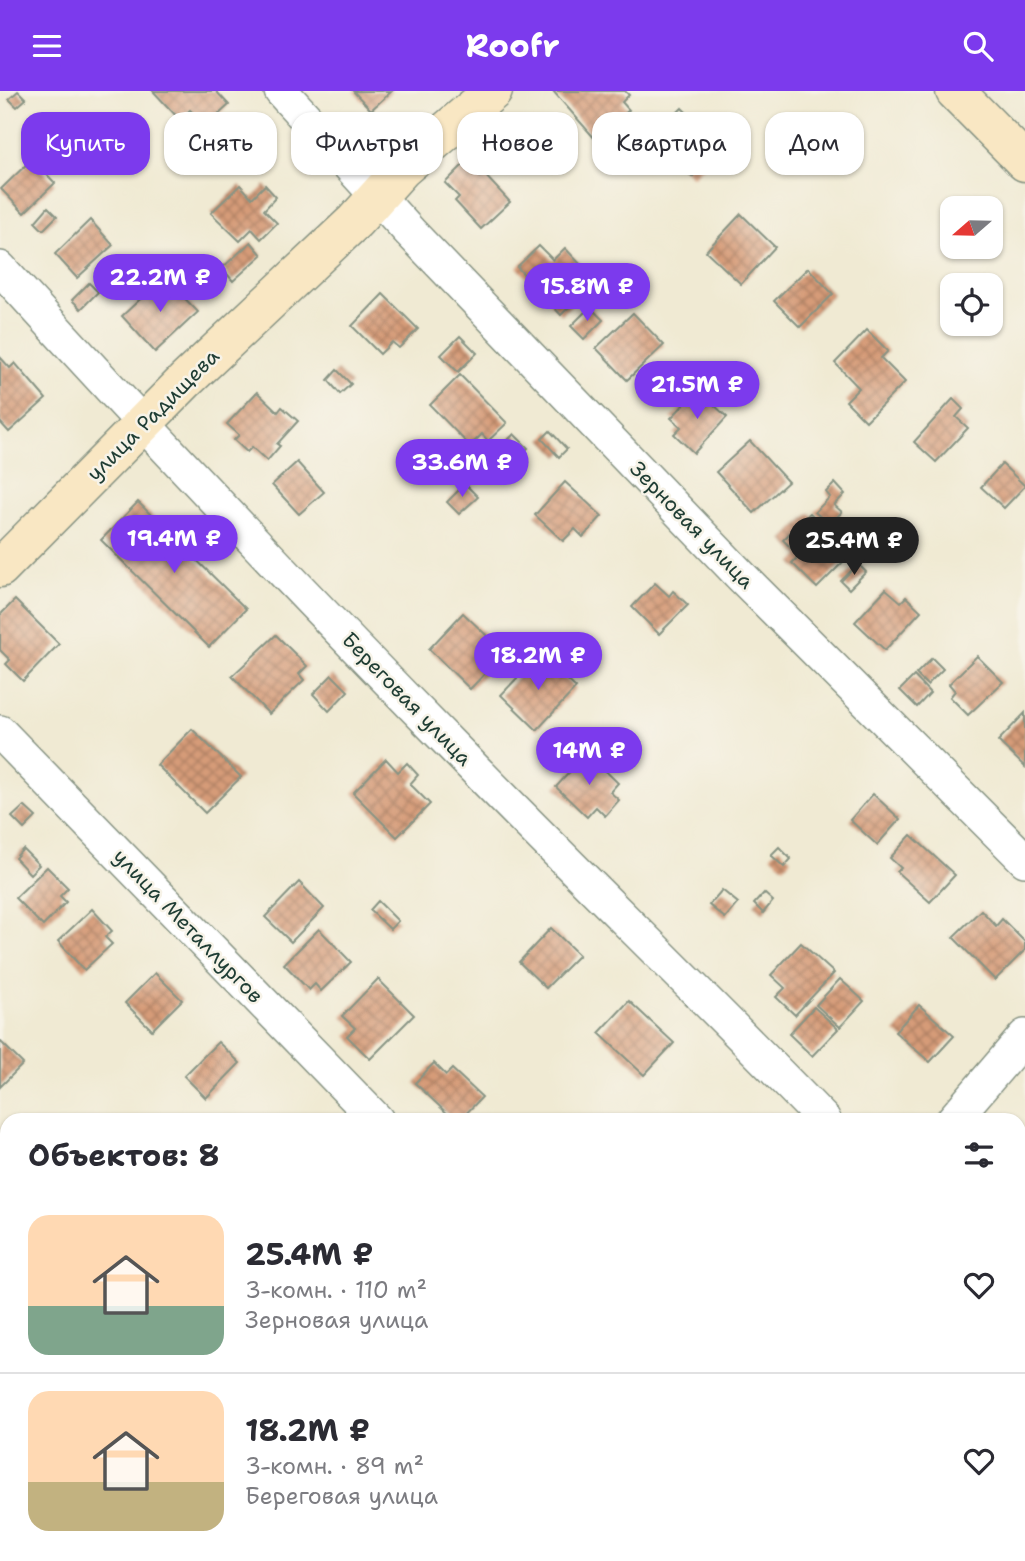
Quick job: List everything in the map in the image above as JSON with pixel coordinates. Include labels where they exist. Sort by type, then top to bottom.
[{"type":"street","name":"Зерновая улица","points":[[281,91],[378,197],[741,576],[1025,860]]},
{"type":"street","name":"улица Радищева","points":[[0,568],[378,197],[402,169],[493,91]]},
{"type":"street","points":[[955,91],[1025,162]]},
{"type":"street","name":"Береговая улица","points":[[0,268],[143,425],[463,757],[676,967],[817,1113]]},
{"type":"street","name":"улица Металлургов","points":[[0,732],[370,1113]]},
{"type":"street","points":[[959,1113],[1025,1036]]},
{"type":"building","points":[[18,91],[26,99],[17,107],[9,99]]},
{"type":"building","points":[[153,91],[216,91],[229,105],[221,112],[173,112]]},
{"type":"building","points":[[353,91],[392,91],[371,110]]},
{"type":"building","points":[[553,91],[625,91],[629,95],[622,102],[629,110],[627,112],[592,112],[592,135],[578,119],[578,112],[571,112]]},
{"type":"building","points":[[21,170],[21,175],[47,175],[55,183],[24,213],[1,189]]},
{"type":"building","points":[[457,171],[457,175],[485,175],[510,202],[481,229],[455,201],[459,197],[445,183]]},
{"type":"building","points":[[240,185],[252,198],[265,185],[276,197],[264,210],[277,223],[261,239],[252,229],[240,241],[211,213]]},
{"type":"building","points":[[48,207],[57,216],[43,230],[35,222]]},
{"type":"building","points":[[741,214],[775,247],[741,284],[706,251]]},
{"type":"building","points":[[90,220],[113,245],[77,278],[55,254]]},
{"type":"building","points":[[251,242],[262,255],[233,281],[222,268]]},
{"type":"building","points":[[539,246],[553,260],[565,248],[596,281],[561,315],[517,267]]},
{"type":"building","points":[[808,268],[833,294],[800,327],[774,301]]},
{"type":"building","points":[[164,277],[198,312],[155,352],[122,316]]},
{"type":"building","points":[[89,283],[98,292],[81,309],[72,300]]},
{"type":"building","points":[[383,294],[418,329],[399,348],[392,342],[380,354],[352,326]]},
{"type":"building","points":[[590,307],[603,320],[584,339],[571,326]]},
{"type":"building","points":[[633,313],[664,345],[627,380],[596,348]]},
{"type":"building","points":[[867,330],[888,351],[881,358],[905,382],[866,421],[846,401],[859,388],[835,363]]},
{"type":"building","points":[[460,336],[477,353],[458,372],[441,355]]},
{"type":"building","points":[[0,357],[10,368],[15,363],[46,399],[9,432],[0,422]]},
{"type":"building","points":[[337,370],[351,384],[340,394],[328,380]]},
{"type":"building","points":[[460,375],[507,423],[488,441],[482,434],[470,446],[430,405]]},
{"type":"building","points":[[698,390],[727,417],[694,453],[674,434],[681,427],[671,418]]},
{"type":"building","points":[[257,392],[278,412],[282,407],[298,421],[277,444],[280,446],[267,461],[252,447],[247,452],[234,440],[239,435],[227,424]]},
{"type":"building","points":[[953,399],[963,409],[956,417],[968,428],[936,462],[914,442]]},
{"type":"building","points":[[550,431],[567,449],[559,457],[542,439]]},
{"type":"building","points":[[514,434],[528,448],[506,470],[492,456]]},
{"type":"building","points":[[750,441],[788,482],[754,513],[716,472]]},
{"type":"building","points":[[297,462],[324,492],[299,514],[272,485]]},
{"type":"building","points":[[1002,464],[1025,486],[1004,508],[981,487]]},
{"type":"building","points":[[565,482],[602,516],[583,537],[575,529],[563,541],[535,515]]},
{"type":"building","points":[[835,483],[845,494],[834,505],[842,512],[829,525],[815,512],[830,497],[826,492]]},
{"type":"building","points":[[465,484],[478,497],[459,514],[447,502]]},
{"type":"building","points":[[138,502],[246,609],[209,647],[101,540]]},
{"type":"building","points":[[810,513],[851,554],[817,588],[792,563],[799,556],[783,540]]},
{"type":"building","points":[[858,564],[866,572],[849,589],[841,581]]},
{"type":"building","points":[[655,583],[669,596],[673,591],[688,605],[659,634],[632,607]]},
{"type":"building","points":[[886,589],[901,602],[906,597],[921,611],[885,650],[855,622]]},
{"type":"building","points":[[15,600],[59,644],[23,681],[6,664],[10,660],[0,650],[0,615]]},
{"type":"building","points":[[463,613],[505,653],[470,689],[429,649]]},
{"type":"building","points":[[276,635],[307,666],[299,674],[304,680],[269,714],[232,676]]},
{"type":"building","points":[[540,654],[576,688],[537,730],[501,695]]},
{"type":"building","points":[[977,656],[1003,682],[968,715],[950,697],[955,691],[949,684]]},
{"type":"building","points":[[932,658],[943,669],[927,685],[916,674]]},
{"type":"building","points":[[332,675],[348,691],[329,711],[313,694]]},
{"type":"building","points":[[914,676],[930,693],[917,707],[900,690]]},
{"type":"building","points":[[1025,713],[1025,767],[998,741]]},
{"type":"building","points":[[192,729],[241,777],[205,813],[157,765]]},
{"type":"building","points":[[587,753],[618,783],[610,792],[619,800],[605,816],[596,807],[587,817],[556,787]]},
{"type":"building","points":[[386,759],[398,772],[407,763],[418,775],[410,784],[430,804],[397,837],[353,793]]},
{"type":"building","points":[[873,794],[900,819],[877,845],[850,820]]},
{"type":"building","points":[[24,806],[36,817],[24,829],[12,817]]},
{"type":"building","points":[[911,835],[955,875],[930,902],[897,872],[901,868],[890,858]]},
{"type":"building","points":[[779,847],[791,859],[784,867],[771,855]]},
{"type":"building","points":[[23,849],[39,865],[30,874],[15,858]]},
{"type":"building","points":[[47,867],[68,888],[60,896],[66,902],[43,926],[15,898]]},
{"type":"building","points":[[299,882],[324,908],[291,942],[265,917]]},
{"type":"building","points":[[722,890],[738,903],[725,918],[709,905]]},
{"type":"building","points":[[764,893],[773,901],[763,913],[754,904]]},
{"type":"building","points":[[378,901],[398,921],[390,929],[370,910]]},
{"type":"building","points":[[92,909],[112,931],[105,937],[112,944],[84,970],[58,941]]},
{"type":"building","points":[[981,910],[996,926],[1002,919],[1025,942],[1025,950],[995,980],[953,937]]},
{"type":"building","points":[[551,928],[579,955],[546,988],[519,962]]},
{"type":"building","points":[[319,929],[351,962],[321,991],[315,984],[309,990],[284,964]]},
{"type":"building","points":[[801,943],[834,973],[795,1015],[776,997],[785,988],[771,975]]},
{"type":"building","points":[[155,973],[182,1000],[152,1030],[125,1003]]},
{"type":"building","points":[[378,979],[414,1015],[370,1059],[347,1036],[355,1028],[342,1016]]},
{"type":"building","points":[[840,979],[864,1001],[840,1027],[816,1005]]},
{"type":"building","points":[[629,1001],[674,1043],[644,1075],[599,1033]]},
{"type":"building","points":[[919,1005],[954,1036],[930,1062],[895,1032]]},
{"type":"building","points":[[814,1007],[838,1029],[812,1056],[789,1034]]},
{"type":"building","points":[[0,1041],[23,1064],[0,1087]]},
{"type":"building","points":[[218,1042],[240,1063],[206,1098],[184,1076]]},
{"type":"building","points":[[434,1063],[446,1075],[452,1069],[482,1097],[467,1113],[447,1113],[415,1083]]}]
